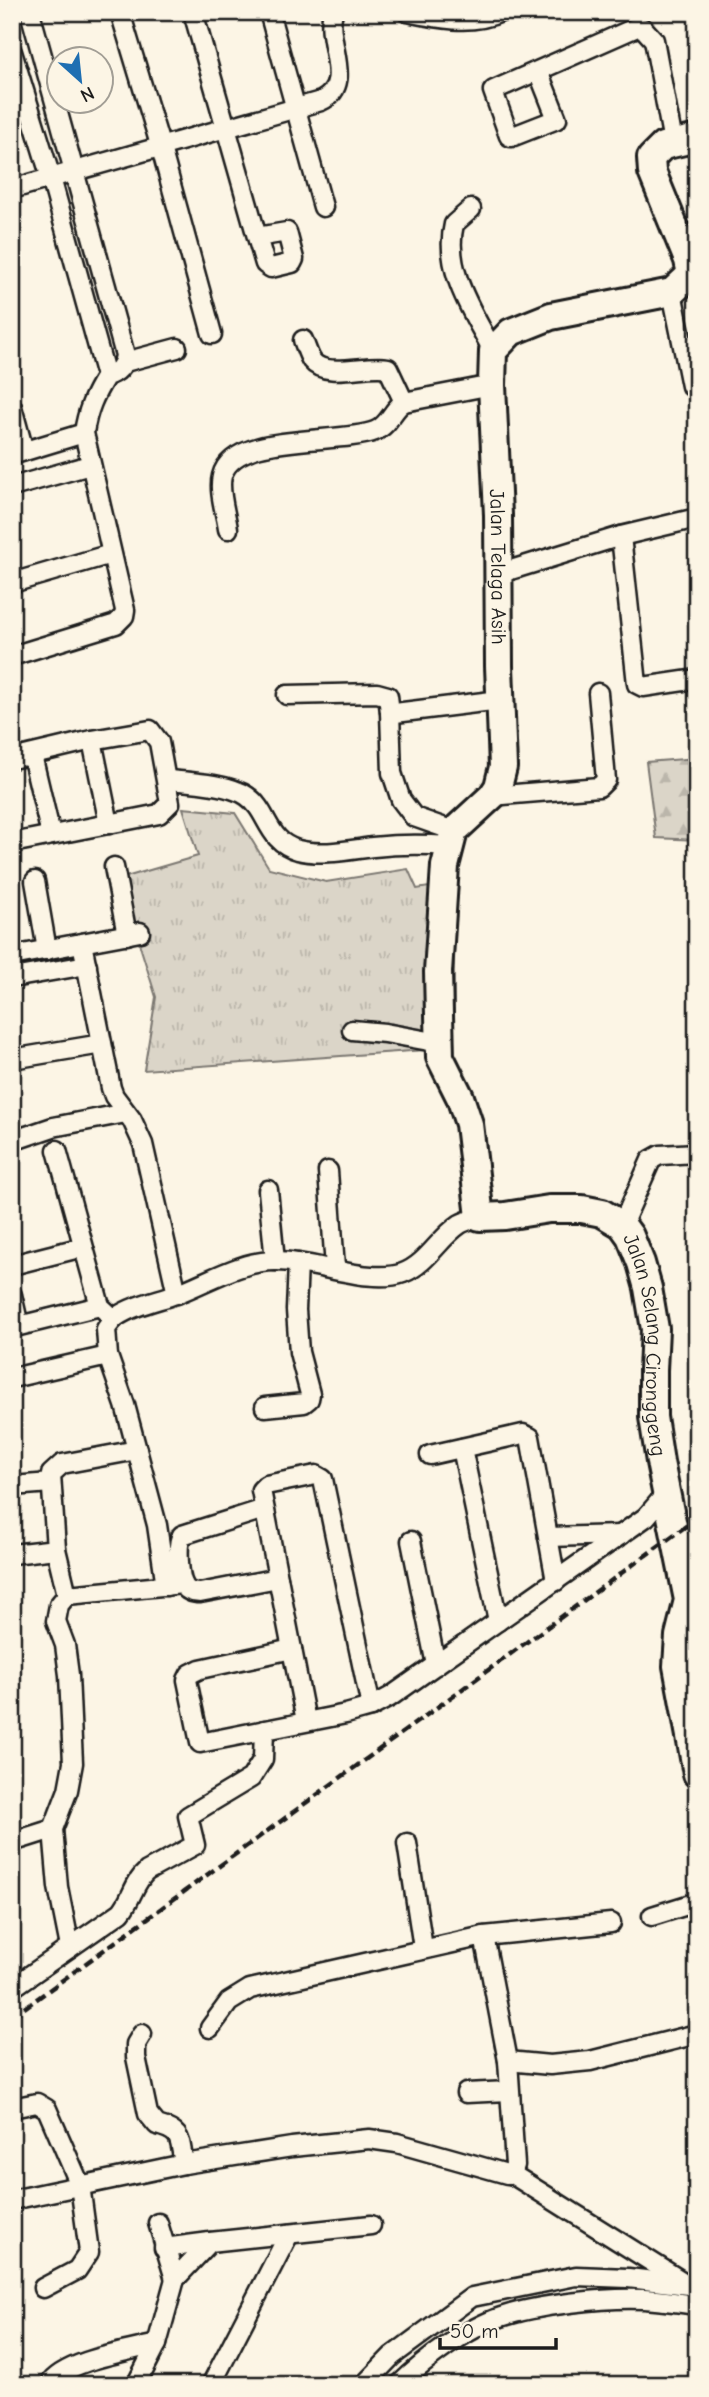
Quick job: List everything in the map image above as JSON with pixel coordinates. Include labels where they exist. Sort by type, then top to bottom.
[{"type":"street","points":[[30,12],[125,362]]},
{"type":"street","points":[[120,12],[212,334]]},
{"type":"street","points":[[193,12],[257,237]]},
{"type":"street","points":[[269,12],[323,207]]},
{"type":"street","points":[[12,190],[321,102],[335,91],[339,80],[331,23],[333,12]]},
{"type":"street","points":[[407,12],[471,20],[501,12]]},
{"type":"street","points":[[471,209],[454,224],[451,256],[462,290],[494,351],[510,332],[551,316],[672,292],[682,285],[690,270],[652,172],[651,158],[663,146],[685,140],[654,40],[643,27],[637,27],[538,71]]},
{"type":"street","points":[[12,52],[51,178],[106,376]]},
{"type":"street","points":[[672,292],[691,386]]},
{"type":"street","points":[[303,340],[312,360],[327,369],[388,368],[404,401]]},
{"type":"street","points":[[12,656],[120,621],[124,616],[125,610],[84,433],[89,405],[106,376],[115,373],[125,362],[177,348]]},
{"type":"street","name":"Jalan Telaga Asih","points":[[452,839],[492,796],[498,787],[503,767],[492,385],[494,351]]},
{"type":"street","points":[[228,529],[221,479],[231,459],[250,450],[278,444],[365,434],[384,426],[398,405],[404,401],[492,385]]},
{"type":"street","points":[[12,407],[18,453],[84,433]]},
{"type":"street","points":[[12,487],[90,465]]},
{"type":"street","points":[[498,574],[621,536],[697,518]]},
{"type":"street","points":[[621,536],[637,684],[643,687],[697,679]]},
{"type":"street","points":[[12,583],[111,554]]},
{"type":"street","points":[[287,695],[377,693],[387,696],[392,773],[401,800],[414,817],[439,824],[452,839]]},
{"type":"street","points":[[492,796],[599,787],[605,783],[598,693]]},
{"type":"street","points":[[390,712],[500,699]]},
{"type":"street","points":[[12,760],[92,740],[150,730],[159,742],[168,780],[170,803],[167,809],[159,814],[12,843]]},
{"type":"street","points":[[92,740],[109,824]]},
{"type":"street","points":[[32,755],[51,835]]},
{"type":"street","points":[[168,780],[231,789],[247,795],[277,838],[296,849],[327,852],[452,839]]},
{"type":"street","points":[[174,1585],[125,1405],[108,1356],[106,1329],[114,1319],[129,1310],[251,1265],[275,1261],[383,1277],[403,1273],[425,1259],[461,1223],[480,1217],[469,1124],[460,1097],[440,1056],[438,972],[445,866],[452,839]]},
{"type":"street","points":[[12,957],[134,934],[114,867]]},
{"type":"street","points":[[35,881],[47,950]]},
{"type":"street","points":[[82,943],[111,1088],[132,1120],[143,1144],[177,1294]]},
{"type":"street","points":[[12,978],[87,965]]},
{"type":"street","points":[[352,1030],[440,1043]]},
{"type":"street","points":[[12,1059],[102,1044]]},
{"type":"street","points":[[12,1141],[53,1127],[126,1113]]},
{"type":"street","points":[[57,1150],[100,1307],[114,1319]]},
{"type":"street","points":[[622,1225],[651,1160],[660,1155],[697,1153]]},
{"type":"street","points":[[328,1171],[335,1268]]},
{"type":"street","points":[[268,1190],[275,1261]]},
{"type":"street","name":"Jalan Selang Cironggeng","points":[[480,1217],[549,1209],[582,1209],[602,1213],[622,1225],[630,1236],[641,1263],[649,1288],[655,1329],[653,1417],[665,1495],[688,1600],[688,1634],[677,1666],[697,1774]]},
{"type":"street","points":[[12,1265],[83,1247]]},
{"type":"street","points":[[265,1407],[304,1403],[309,1399],[299,1352],[296,1310],[298,1263]]},
{"type":"street","points":[[12,1295],[19,1326],[100,1307]]},
{"type":"street","points":[[12,1378],[108,1356]]},
{"type":"street","points":[[430,1455],[523,1434],[530,1437],[555,1581]]},
{"type":"street","points":[[462,1448],[498,1621]]},
{"type":"street","points":[[67,1595],[56,1549],[51,1474],[62,1464],[136,1450]]},
{"type":"street","points":[[306,1721],[264,1509],[261,1489],[264,1485],[316,1475],[323,1479],[370,1707]]},
{"type":"street","points":[[12,1486],[51,1483]]},
{"type":"street","points":[[292,1649],[200,1669],[188,1677],[201,1743],[346,1714],[370,1707],[390,1697],[622,1535],[646,1517],[665,1495]]},
{"type":"street","points":[[174,1585],[177,1545],[182,1535],[264,1509]]},
{"type":"street","points":[[548,1537],[622,1535]]},
{"type":"street","points":[[411,1541],[436,1664]]},
{"type":"street","points":[[12,1554],[56,1549]]},
{"type":"street","points":[[70,1947],[58,1887],[53,1829],[68,1790],[73,1763],[69,1675],[65,1645],[56,1622],[59,1605],[67,1595],[174,1585],[200,1593],[278,1578]]},
{"type":"street","points":[[12,1988],[121,1912],[130,1900],[137,1882],[147,1871],[195,1845],[188,1816],[251,1778],[263,1759],[264,1730]]},
{"type":"street","points":[[12,1842],[53,1829]]},
{"type":"street","points":[[407,1843],[423,1948]]},
{"type":"street","points":[[652,1916],[697,1902]]},
{"type":"street","points":[[210,2028],[229,2002],[250,1989],[484,1936],[611,1923]]},
{"type":"street","points":[[484,1936],[508,2061],[515,2165],[510,2174]]},
{"type":"street","points":[[142,2034],[135,2050],[148,2114],[157,2125],[177,2133],[184,2164]]},
{"type":"street","points":[[508,2061],[550,2065],[590,2061],[697,2034]]},
{"type":"street","points":[[466,2093],[509,2091]]},
{"type":"street","points":[[12,2108],[37,2103],[47,2109],[80,2185],[89,2252],[77,2270],[43,2288]]},
{"type":"street","points":[[12,2200],[184,2164],[292,2147],[369,2139],[397,2143],[510,2174],[692,2286]]},
{"type":"street","points":[[158,2224],[175,2279]]},
{"type":"street","points":[[164,2248],[371,2225]]},
{"type":"street","points":[[211,2385],[289,2234]]},
{"type":"street","points":[[136,2385],[157,2344],[175,2279],[209,2242]]},
{"type":"street","points":[[364,2385],[392,2356],[472,2297],[576,2276],[628,2278],[692,2286]]},
{"type":"street","points":[[528,2285],[529,2311]]},
{"type":"street","points":[[399,2385],[413,2371],[468,2333],[500,2317],[581,2303],[625,2299],[697,2305]]},
{"type":"street","points":[[49,2385],[64,2372],[79,2365],[157,2344]]},
{"type":"green space","points":[[697,758],[697,840],[656,838],[646,762]]},
{"type":"green space","points":[[183,808],[235,813],[269,868],[326,882],[408,869],[417,889],[455,883],[453,1048],[144,1070],[156,997],[119,879],[198,856]]},
{"type":"railway","points":[[12,2017],[697,1518]]}]
